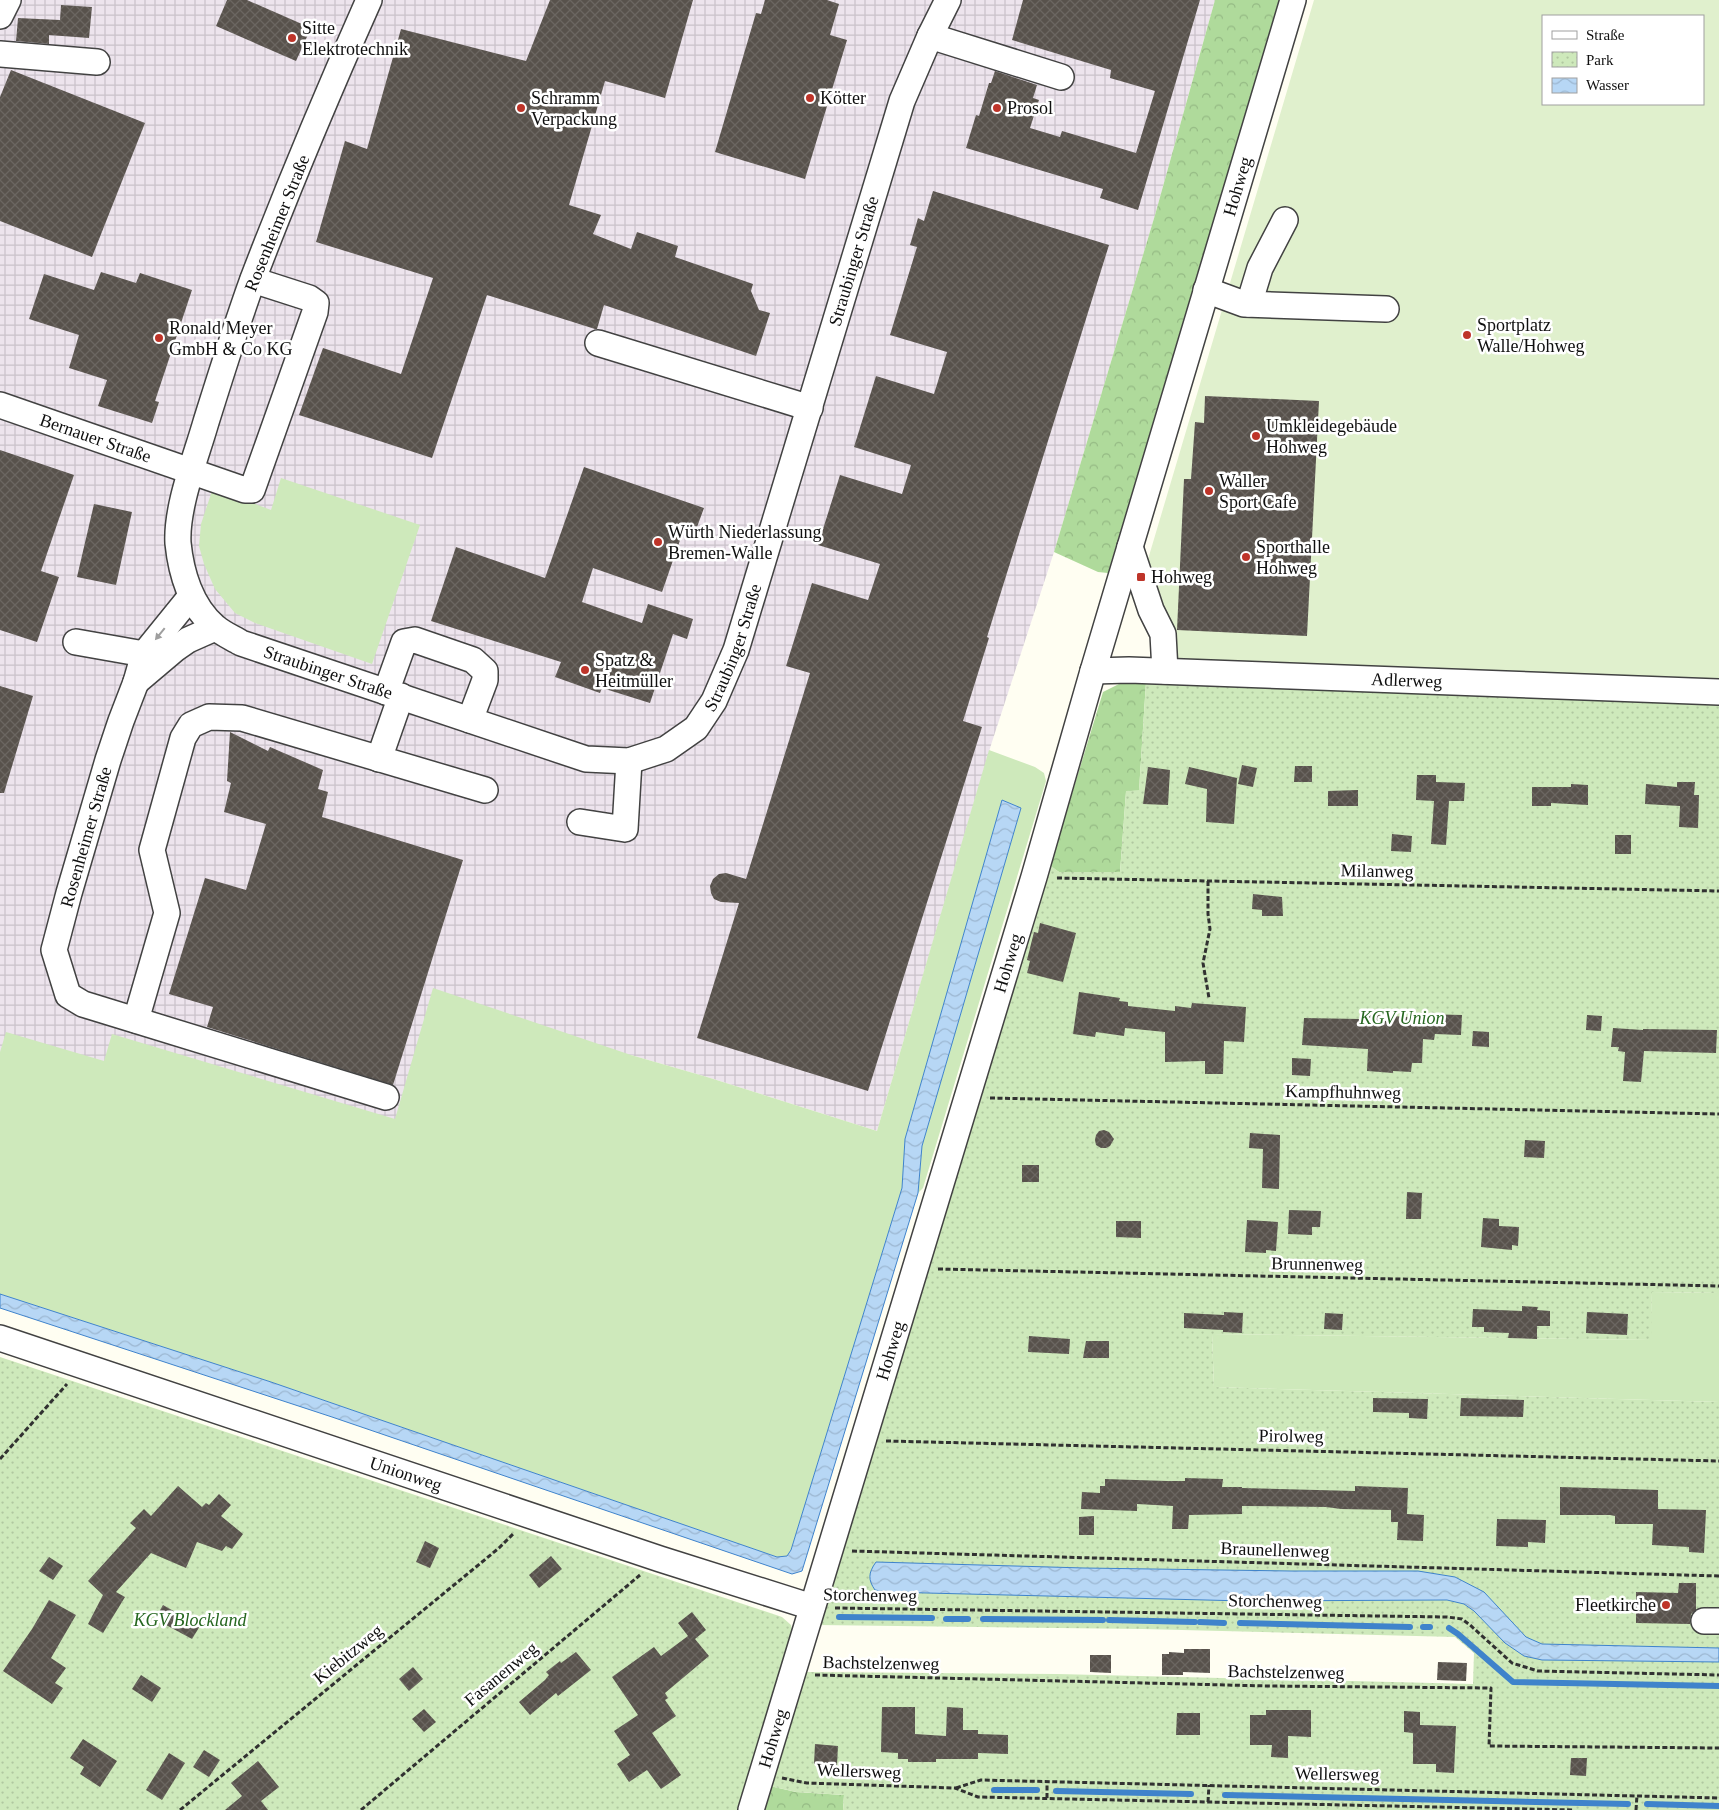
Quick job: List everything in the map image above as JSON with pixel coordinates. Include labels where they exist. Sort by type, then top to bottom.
[{"type":"street","points":[[0,16],[8,0]]},
{"type":"street","name":"Rosenheimer Straße","points":[[203,612],[184,576],[178,542],[181,509],[191,472],[253,280],[335,76],[369,0]]},
{"type":"street","name":"Straubinger Straße","points":[[203,612],[241,643],[586,759],[629,761],[666,749],[696,728],[714,701],[736,650],[902,101],[948,0]]},
{"type":"street","name":"Hohweg","points":[[751,1810],[1034,877],[1093,671],[1293,0]]},
{"type":"street","points":[[930,36],[1061,77]]},
{"type":"street","points":[[0,54],[97,62]]},
{"type":"street","points":[[1249,304],[1260,268],[1286,220]]},
{"type":"street","name":"Bernauer Straße","points":[[0,405],[191,472],[245,490],[252,490],[316,312],[316,303],[309,298],[253,280]]},
{"type":"street","points":[[1206,290],[1249,304],[1386,309]]},
{"type":"street","points":[[598,343],[810,408]]},
{"type":"street","points":[[1130,547],[1151,610],[1163,634],[1165,671]]},
{"type":"street","name":"Rosenheimer Straße","points":[[136,1020],[83,1004],[68,995],[54,950],[108,760],[144,654],[203,612]]},
{"type":"street","name":"Rosenheimer Straße","points":[[136,682],[188,640],[203,612]]},
{"type":"street","points":[[379,759],[404,642],[414,640],[473,660],[485,671],[485,680],[470,720]]},
{"type":"street","points":[[76,642],[144,654]]},
{"type":"street","name":"Adlerweg","points":[[1093,671],[1165,671],[1719,692]]},
{"type":"street","points":[[386,1097],[136,1020],[168,913],[152,850],[183,738],[191,725],[209,717],[242,718],[485,790]]},
{"type":"street","points":[[580,822],[625,829],[629,761]]},
{"type":"street","name":"Unionweg","points":[[0,1338],[660,1559],[812,1607]]},
{"type":"path","name":"Milanweg","points":[[1034,877],[1719,892]]},
{"type":"path","points":[[1208,881],[1210,930],[1203,964],[1209,998]]},
{"type":"path","name":"Kampfhuhnweg","points":[[967,1098],[1719,1114]]},
{"type":"path","name":"Brunnenweg","points":[[915,1269],[1719,1286]]},
{"type":"path","points":[[0,1459],[84,1366]]},
{"type":"path","name":"Pirolweg","points":[[863,1440],[1719,1460]]},
{"type":"path","name":"Kiebitzweg","points":[[180,1810],[498,1548],[531,1515]]},
{"type":"path","name":"Braunellenweg","points":[[829,1550],[1719,1576]]},
{"type":"path","name":"Fasanenweg","points":[[360,1810],[660,1559]]},
{"type":"path","name":"Storchenweg","points":[[812,1607],[1447,1617],[1462,1619],[1512,1663],[1538,1671],[1719,1675]]},
{"type":"path","name":"Bachstelzenweg","points":[[792,1674],[1268,1686],[1491,1688],[1489,1746],[1719,1748]]},
{"type":"path","name":"Wellersweg","points":[[762,1774],[807,1783],[955,1788],[981,1780],[1719,1798]]},
{"type":"path","points":[[1047,1782],[1047,1798]]},
{"type":"path","points":[[1208,1802],[1209,1785]]},
{"type":"path","name":"Wellersweg","points":[[955,1788],[978,1797],[1574,1810]]},
{"type":"path","points":[[1636,1810],[1637,1795]]},
{"type":"shaded area","points":[[0,0],[1215,0],[1155,215],[1054,552],[991,745],[877,1131],[631,1055],[319,1382],[0,1274]]},
{"type":"green space","points":[[1215,0],[1279,0],[1108,573],[1098,572],[1054,552],[1155,215]]},
{"type":"green space","name":"Sportplatz Walle/Hohweg","points":[[1314,0],[1719,0],[1719,682],[1169,663],[1146,566]]},
{"type":"green space","points":[[281,478],[420,525],[372,664],[255,623],[235,613],[215,589],[204,564],[199,546],[201,524],[213,488],[271,510]]},
{"type":"green space","points":[[1125,681],[1146,682],[1139,791],[1126,792],[1120,872],[1059,872],[1050,866],[1103,692]]},
{"type":"green space","name":"KGV Union","points":[[1146,682],[1719,704],[1719,1293],[1652,1292],[1651,1340],[1212,1334],[1214,1387],[1719,1402],[1719,1810],[843,1810],[844,1795],[796,1792],[770,1786],[804,1672],[1057,1674],[1473,1684],[1474,1653],[1455,1637],[1142,1629],[818,1625],[1050,865],[1059,872],[1120,872],[1126,791],[1139,790]]},
{"type":"green space","points":[[989,750],[1035,767],[1044,773],[1046,781],[923,1188],[918,1193],[922,1146],[1021,808],[1002,800],[905,1139],[902,1188],[791,1550],[787,1556],[777,1557],[271,1382],[0,1294],[0,1052],[6,1032],[104,1061],[112,1034],[395,1119],[433,988],[631,1055],[877,1131]]},
{"type":"green space","points":[[1652,1292],[1719,1293],[1719,1402],[1214,1387],[1212,1334],[1650,1340]]},
{"type":"green space","name":"KGV Blockland","points":[[0,1357],[782,1617],[791,1625],[793,1635],[738,1810],[0,1810]]},
{"type":"green space","points":[[770,1786],[796,1792],[844,1795],[843,1810],[763,1810]]},
{"type":"water","points":[[1002,800],[1021,808],[922,1146],[918,1193],[802,1571],[792,1574],[332,1417],[0,1308],[0,1294],[271,1382],[777,1557],[787,1556],[791,1550],[902,1188],[905,1139]]},
{"type":"water","points":[[876,1562],[1084,1568],[1418,1571],[1455,1577],[1484,1592],[1526,1637],[1542,1644],[1719,1648],[1719,1662],[1542,1660],[1524,1656],[1505,1643],[1474,1611],[1464,1604],[1447,1600],[1245,1601],[887,1592],[875,1590],[871,1583],[870,1573]]},
{"type":"building","points":[[227,0],[247,0],[311,28],[296,61],[216,26]]},
{"type":"building","points":[[550,0],[693,0],[665,98],[605,81],[569,205],[601,215],[593,234],[631,249],[637,232],[678,246],[675,257],[753,284],[751,291],[759,310],[770,313],[756,356],[604,305],[597,329],[595,329],[487,295],[432,458],[299,415],[323,348],[401,374],[433,278],[316,242],[345,141],[367,149],[401,29],[526,61]]},
{"type":"building","points":[[765,0],[827,0],[839,4],[830,35],[847,40],[805,179],[715,152],[756,13],[761,14]]},
{"type":"building","points":[[1023,0],[1200,0],[1138,210],[1100,198],[1103,189],[966,148],[976,115],[979,116],[989,83],[991,83],[995,71],[1037,85],[1033,98],[1039,100],[1030,128],[1060,137],[1062,131],[1136,153],[1155,91],[1110,78],[1111,70],[1012,40]]},
{"type":"building","points":[[61,5],[92,7],[89,38],[49,35],[49,44],[16,41],[18,18],[60,20]]},
{"type":"building","points":[[11,70],[145,123],[92,257],[0,221],[0,97]]},
{"type":"building","points":[[933,191],[1109,245],[987,637],[989,638],[963,721],[982,727],[868,1091],[697,1038],[739,903],[721,902],[714,899],[710,886],[713,879],[719,874],[726,873],[746,879],[810,673],[786,666],[812,583],[868,600],[880,564],[818,545],[840,475],[902,494],[911,465],[854,447],[876,376],[934,394],[947,352],[890,335],[917,247],[910,245],[918,218],[924,221]]},
{"type":"building","points":[[101,272],[136,283],[140,273],[192,290],[155,401],[159,402],[152,423],[98,406],[107,380],[69,368],[79,335],[29,319],[44,274],[94,290]]},
{"type":"building","name":"Sporthalle Hohweg","points":[[1205,396],[1319,401],[1307,636],[1177,630],[1184,479],[1191,479],[1195,422],[1204,423]]},
{"type":"building","points":[[0,450],[74,475],[41,571],[59,577],[37,642],[0,630]]},
{"type":"building","points":[[584,467],[704,508],[697,527],[686,523],[662,592],[593,568],[582,602],[642,623],[648,604],[693,619],[687,639],[673,634],[650,703],[602,688],[600,693],[555,677],[561,662],[431,621],[456,547],[545,578]]},
{"type":"building","points":[[94,504],[132,512],[116,585],[77,577]]},
{"type":"building","points":[[0,686],[33,696],[4,793],[0,793]]},
{"type":"building","points":[[230,732],[268,751],[270,747],[323,770],[318,789],[328,792],[322,817],[463,860],[393,1085],[207,1027],[213,1007],[169,994],[205,878],[246,890],[266,824],[224,812],[231,783],[227,781]]},
{"type":"building","points":[[1242,765],[1257,768],[1253,787],[1238,784]]},
{"type":"building","points":[[1295,766],[1312,766],[1312,782],[1294,782]]},
{"type":"building","points":[[1148,767],[1170,770],[1168,805],[1143,804]]},
{"type":"building","points":[[1189,767],[1237,778],[1234,824],[1206,822],[1207,789],[1185,784]]},
{"type":"building","points":[[1417,775],[1436,775],[1436,782],[1465,783],[1464,801],[1449,801],[1446,845],[1431,844],[1434,801],[1416,800]]},
{"type":"building","points":[[1677,782],[1695,782],[1694,795],[1699,795],[1698,828],[1679,827],[1680,806],[1645,804],[1646,784],[1677,787]]},
{"type":"building","points":[[1571,784],[1588,785],[1588,805],[1551,803],[1551,806],[1532,806],[1532,787],[1571,787]]},
{"type":"building","points":[[1358,790],[1358,806],[1328,806],[1328,791]]},
{"type":"building","points":[[1392,834],[1412,836],[1411,852],[1391,851]]},
{"type":"building","points":[[1615,835],[1631,835],[1631,854],[1615,854]]},
{"type":"building","points":[[1253,894],[1282,897],[1283,916],[1262,916],[1262,910],[1252,909]]},
{"type":"building","points":[[1040,923],[1076,933],[1063,982],[1027,973],[1030,961],[1027,960],[1034,932],[1038,933]]},
{"type":"building","points":[[1079,992],[1120,998],[1119,1001],[1128,1002],[1128,1006],[1175,1011],[1175,1006],[1191,1008],[1192,1003],[1246,1007],[1244,1042],[1224,1041],[1223,1074],[1205,1074],[1205,1061],[1165,1062],[1165,1032],[1125,1028],[1124,1036],[1096,1032],[1095,1037],[1073,1034]]},
{"type":"building","points":[[1361,1014],[1422,1018],[1422,1014],[1462,1015],[1461,1035],[1435,1034],[1434,1040],[1423,1039],[1422,1063],[1412,1063],[1411,1072],[1367,1071],[1368,1049],[1302,1045],[1304,1018],[1360,1019]]},
{"type":"building","points":[[1587,1015],[1602,1016],[1601,1031],[1586,1030]]},
{"type":"building","points":[[1613,1028],[1717,1030],[1716,1053],[1644,1051],[1641,1082],[1623,1081],[1625,1052],[1618,1051],[1619,1047],[1611,1047]]},
{"type":"building","points":[[1473,1031],[1489,1032],[1489,1047],[1472,1046]]},
{"type":"building","points":[[1292,1058],[1311,1059],[1310,1076],[1292,1075]]},
{"type":"building","points":[[1099,1131],[1109,1132],[1114,1139],[1110,1146],[1101,1148],[1096,1145],[1095,1140]]},
{"type":"building","points":[[1250,1133],[1280,1135],[1279,1189],[1262,1188],[1263,1149],[1249,1148]]},
{"type":"building","points":[[1525,1140],[1545,1141],[1544,1158],[1524,1157]]},
{"type":"building","points":[[1022,1165],[1039,1165],[1039,1182],[1022,1182]]},
{"type":"building","points":[[1407,1192],[1422,1193],[1421,1219],[1406,1219]]},
{"type":"building","points":[[1289,1210],[1321,1211],[1320,1227],[1312,1227],[1312,1235],[1288,1234]]},
{"type":"building","points":[[1483,1218],[1499,1219],[1499,1226],[1519,1227],[1518,1246],[1512,1245],[1512,1250],[1481,1247]]},
{"type":"building","points":[[1247,1220],[1278,1222],[1276,1251],[1266,1250],[1266,1253],[1245,1252]]},
{"type":"building","points":[[1116,1221],[1141,1221],[1141,1238],[1116,1237]]},
{"type":"building","points":[[1522,1306],[1538,1307],[1537,1310],[1550,1311],[1550,1326],[1537,1326],[1537,1339],[1508,1338],[1509,1333],[1484,1332],[1484,1327],[1472,1327],[1473,1309],[1522,1311]]},
{"type":"building","points":[[1224,1312],[1243,1313],[1242,1333],[1184,1328],[1184,1313],[1224,1315]]},
{"type":"building","points":[[1587,1312],[1628,1314],[1627,1335],[1586,1333]]},
{"type":"building","points":[[1325,1313],[1343,1314],[1342,1330],[1324,1329]]},
{"type":"building","points":[[1029,1336],[1070,1339],[1069,1354],[1028,1352]]},
{"type":"building","points":[[1086,1341],[1109,1341],[1109,1358],[1083,1358]]},
{"type":"building","points":[[1373,1398],[1428,1399],[1427,1419],[1409,1418],[1409,1413],[1373,1412]]},
{"type":"building","points":[[1461,1398],[1524,1400],[1523,1417],[1460,1416]]},
{"type":"building","points":[[1185,1478],[1223,1479],[1222,1487],[1242,1488],[1355,1491],[1355,1486],[1408,1488],[1407,1514],[1424,1515],[1423,1541],[1397,1540],[1398,1522],[1391,1522],[1391,1510],[1242,1506],[1242,1514],[1189,1515],[1188,1529],[1172,1529],[1173,1506],[1137,1504],[1137,1511],[1081,1509],[1082,1492],[1100,1493],[1100,1486],[1105,1486],[1105,1479],[1185,1481]]},
{"type":"building","points":[[178,1486],[202,1507],[206,1503],[209,1505],[219,1494],[231,1505],[221,1516],[243,1534],[232,1549],[226,1546],[222,1551],[197,1542],[186,1568],[151,1553],[116,1592],[125,1597],[103,1633],[88,1624],[103,1595],[88,1581],[136,1528],[130,1523],[144,1509],[151,1516]]},
{"type":"building","points":[[1560,1487],[1658,1490],[1658,1509],[1706,1510],[1704,1553],[1689,1552],[1689,1547],[1652,1545],[1653,1524],[1615,1524],[1615,1516],[1610,1515],[1560,1515]]},
{"type":"building","points":[[1094,1516],[1094,1535],[1079,1535],[1079,1517]]},
{"type":"building","points":[[1497,1519],[1546,1520],[1545,1543],[1528,1542],[1528,1547],[1496,1546]]},
{"type":"building","points":[[425,1541],[439,1548],[430,1568],[416,1562]]},
{"type":"building","points":[[551,1556],[562,1569],[539,1588],[529,1575]]},
{"type":"building","points":[[49,1557],[63,1566],[53,1580],[39,1571]]},
{"type":"building","name":"Fleetkirche","points":[[1679,1583],[1696,1583],[1696,1610],[1691,1614],[1690,1624],[1636,1623],[1636,1592],[1678,1593]]},
{"type":"building","points":[[49,1600],[76,1615],[51,1658],[66,1668],[55,1683],[63,1688],[52,1704],[3,1671],[32,1629]]},
{"type":"building","points":[[163,1605],[200,1626],[192,1639],[155,1619]]},
{"type":"building","points":[[692,1612],[706,1630],[695,1639],[709,1656],[665,1693],[668,1698],[665,1700],[676,1716],[652,1733],[681,1775],[661,1789],[647,1770],[629,1782],[617,1764],[630,1755],[614,1731],[638,1715],[612,1677],[654,1647],[661,1656],[688,1636],[678,1623]]},
{"type":"building","points":[[1184,1649],[1210,1649],[1210,1673],[1183,1672],[1183,1675],[1162,1675],[1162,1654],[1169,1654],[1169,1652],[1184,1653]]},
{"type":"building","points":[[576,1652],[591,1670],[558,1696],[556,1693],[530,1715],[519,1702],[545,1680],[549,1675],[546,1672]]},
{"type":"building","points":[[1090,1655],[1111,1655],[1111,1673],[1090,1672]]},
{"type":"building","points":[[1438,1662],[1467,1663],[1466,1681],[1437,1680]]},
{"type":"building","points":[[413,1667],[423,1679],[409,1691],[399,1679]]},
{"type":"building","points":[[141,1675],[161,1688],[152,1702],[132,1689]]},
{"type":"building","points":[[882,1707],[915,1707],[915,1734],[946,1736],[947,1707],[963,1708],[963,1730],[978,1730],[978,1734],[1008,1735],[1008,1754],[978,1753],[978,1759],[936,1759],[936,1762],[908,1762],[908,1759],[898,1759],[898,1753],[881,1752]]},
{"type":"building","points":[[424,1709],[436,1722],[424,1732],[412,1719]]},
{"type":"building","points":[[1266,1710],[1311,1710],[1311,1737],[1288,1736],[1288,1758],[1271,1757],[1272,1745],[1250,1745],[1250,1715],[1266,1715]]},
{"type":"building","points":[[1404,1711],[1420,1712],[1420,1725],[1456,1726],[1454,1773],[1436,1772],[1436,1764],[1413,1764],[1413,1733],[1404,1732]]},
{"type":"building","points":[[1177,1713],[1200,1713],[1200,1735],[1176,1735]]},
{"type":"building","points":[[83,1739],[117,1761],[100,1787],[80,1774],[84,1767],[70,1758]]},
{"type":"building","points":[[815,1744],[838,1746],[837,1765],[814,1764]]},
{"type":"building","points":[[204,1750],[220,1760],[209,1777],[193,1767]]},
{"type":"building","points":[[169,1753],[185,1763],[162,1800],[146,1790]]},
{"type":"building","points":[[1571,1758],[1587,1758],[1586,1776],[1570,1775]]},
{"type":"building","points":[[258,1761],[279,1787],[261,1801],[268,1810],[225,1810],[242,1796],[231,1783]]},
{"type":"waterway","points":[[839,1617],[932,1618]]},
{"type":"waterway","points":[[946,1619],[968,1619]]},
{"type":"waterway","points":[[983,1619],[1103,1620]]},
{"type":"waterway","points":[[1109,1620],[1195,1622]]},
{"type":"waterway","points":[[1200,1622],[1224,1623]]},
{"type":"waterway","points":[[1240,1623],[1410,1627]]},
{"type":"waterway","points":[[1423,1627],[1430,1627]]},
{"type":"waterway","points":[[1449,1628],[1513,1682],[1719,1686]]},
{"type":"waterway","points":[[994,1790],[1037,1790]]},
{"type":"waterway","points":[[1056,1791],[1191,1794]]},
{"type":"waterway","points":[[1225,1795],[1628,1804]]},
{"type":"waterway","points":[[1647,1804],[1719,1806]]},
{"type":"place","name":"Sitte Elektrotechnik","points":[[292,38]]},
{"type":"place","name":"Kötter","points":[[810,98]]},
{"type":"place","name":"Schramm Verpackung","points":[[521,108]]},
{"type":"place","name":"Prosol","points":[[997,108]]},
{"type":"place","name":"Sportplatz Walle/Hohweg","points":[[1467,335]]},
{"type":"place","name":"Ronald Meyer GmbH & Co KG","points":[[159,338]]},
{"type":"place","name":"Umkleidegebäude Hohweg","points":[[1256,436]]},
{"type":"place","name":"Waller Sport Cafe","points":[[1209,491]]},
{"type":"place","name":"Würth Niederlassung Bremen-Walle","points":[[658,542]]},
{"type":"place","name":"Sporthalle Hohweg","points":[[1246,557]]},
{"type":"place","name":"Hohweg","points":[[1141,577]]},
{"type":"place","name":"Spatz & Heitmüller","points":[[585,670]]},
{"type":"place","name":"Fleetkirche","points":[[1666,1605]]}]
